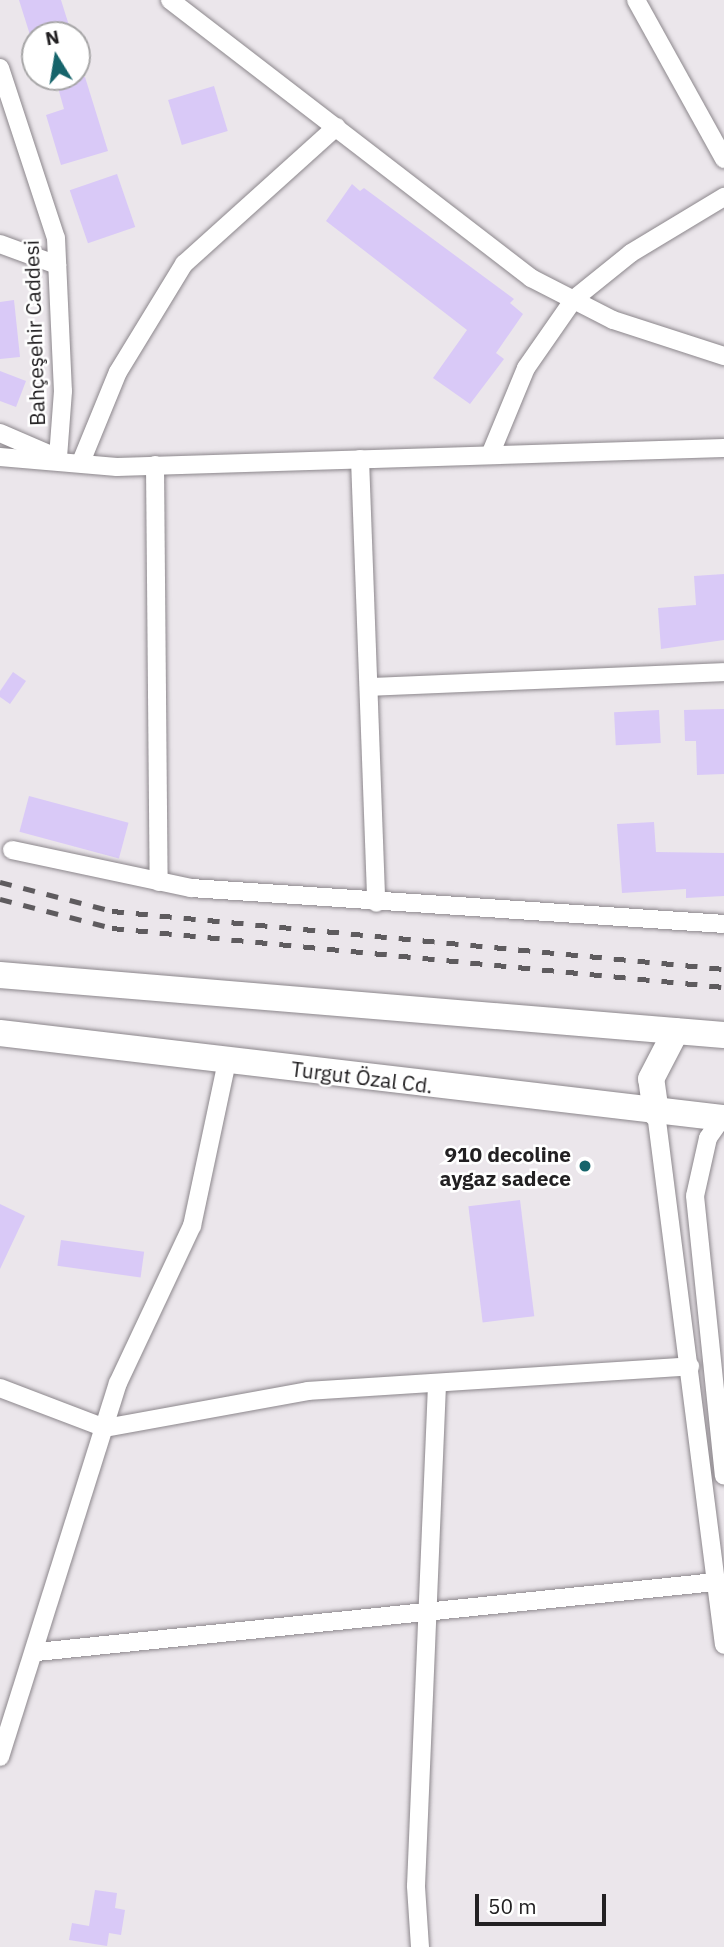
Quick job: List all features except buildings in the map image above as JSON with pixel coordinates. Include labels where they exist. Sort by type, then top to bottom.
[{"type":"main road","points":[[0,975],[724,1035]]},
{"type":"main road","points":[[656,1113],[652,1079],[676,1031]]},
{"type":"main road","name":"Turgut Özal Cd.","points":[[0,1033],[656,1113],[723,1116]]},
{"type":"street","points":[[170,0],[531,278],[613,320],[724,356]]},
{"type":"street","points":[[636,0],[724,159]]},
{"type":"street","name":"Bahçeşehir Caddesi","points":[[0,68],[57,238],[63,391],[58,458],[0,433]]},
{"type":"street","points":[[81,461],[118,372],[184,264],[336,127]]},
{"type":"street","points":[[490,455],[526,368],[574,299],[631,253],[724,197]]},
{"type":"street","points":[[0,244],[57,265]]},
{"type":"street","points":[[0,457],[58,458],[155,466],[724,448]]},
{"type":"street","points":[[360,459],[376,902]]},
{"type":"street","points":[[155,466],[159,882]]},
{"type":"street","points":[[369,687],[724,672]]},
{"type":"street","points":[[12,850],[159,882],[376,902],[724,924]]},
{"type":"street","points":[[0,1757],[37,1652],[118,1383],[192,1226],[207,1175],[227,1061]]},
{"type":"street","points":[[656,1113],[724,1645]]},
{"type":"street","points":[[723,1116],[708,1138],[695,1196],[724,1476]]},
{"type":"street","points":[[0,1388],[105,1428],[308,1391],[690,1366]]},
{"type":"street","points":[[420,1947],[416,1886],[431,1609],[437,1384]]},
{"type":"street","points":[[37,1652],[431,1609],[716,1582]]},
{"type":"railway","points":[[0,882],[112,911],[724,969]]},
{"type":"railway","points":[[0,899],[112,928],[724,987]]},
{"type":"place","name":"910 decoline aygaz sadece","points":[[585,1166]]}]
